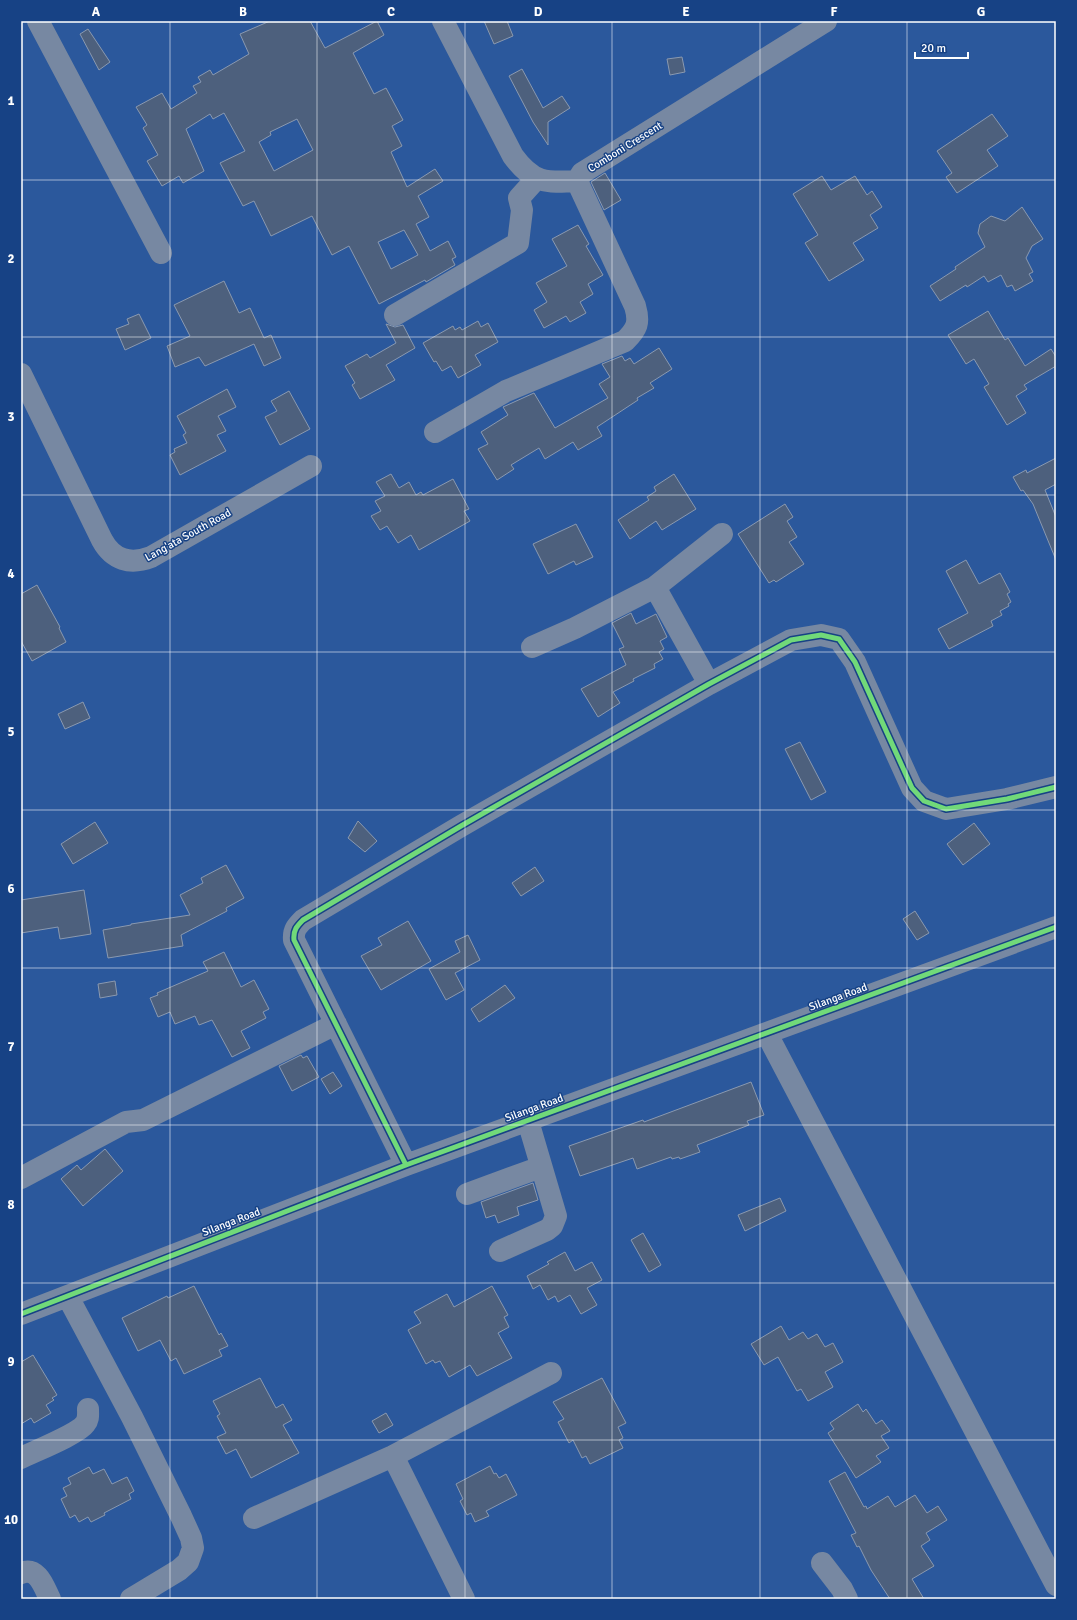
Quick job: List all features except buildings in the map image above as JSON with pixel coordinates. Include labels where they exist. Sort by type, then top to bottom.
[{"type":"street","points":[[38,21],[160,253]]},
{"type":"street","points":[[435,432],[506,391],[625,341],[633,333],[637,326],[638,317],[635,306],[577,181],[551,182],[537,178],[522,168],[513,156],[443,21]]},
{"type":"street","name":"Comboni Crescent","points":[[577,181],[582,173],[826,21]]},
{"type":"street","points":[[395,315],[518,242],[522,210],[519,198],[537,178]]},
{"type":"street","name":"Lang'ata South Road","points":[[21,374],[102,540],[114,554],[121,559],[131,562],[141,561],[151,557],[311,466]]},
{"type":"street","points":[[532,647],[575,628],[655,587],[722,534]]},
{"type":"street","points":[[655,587],[709,684]]},
{"type":"street","points":[[406,1165],[294,940],[293,934],[303,920],[461,826],[709,684],[791,640],[821,635],[839,640],[855,662],[912,788],[924,801],[946,809],[1007,799],[1056,787]]},
{"type":"street","name":"Silanga Road","points":[[21,1314],[406,1165],[1056,927]]},
{"type":"street","points":[[21,1178],[126,1122],[143,1120],[336,1024]]},
{"type":"street","points":[[767,1034],[1056,1585]]},
{"type":"street","points":[[500,1251],[547,1230],[555,1222],[556,1216],[528,1120]]},
{"type":"street","points":[[467,1194],[541,1167]]},
{"type":"street","points":[[68,1297],[135,1424],[181,1516],[192,1543],[192,1554],[188,1562],[179,1570],[131,1599]]},
{"type":"street","points":[[254,1518],[393,1456],[551,1373]]},
{"type":"street","points":[[21,1458],[75,1432],[84,1425],[88,1418],[88,1409]]},
{"type":"street","points":[[393,1456],[464,1599]]},
{"type":"street","points":[[822,1563],[842,1589],[847,1599]]},
{"type":"street","points":[[21,1573],[31,1571],[36,1574],[50,1599]]},
{"type":"shaded area","points":[[21,21],[1056,21],[1056,1599],[21,1599]]},
{"type":"cycle path","points":[[406,1165],[294,940],[294,934],[297,926],[303,920],[461,826],[709,684],[791,640],[821,635],[839,639],[855,662],[912,788],[924,801],[946,809],[1007,799],[1056,787]]},
{"type":"cycle path","points":[[21,1314],[406,1165],[1056,927]]}]
